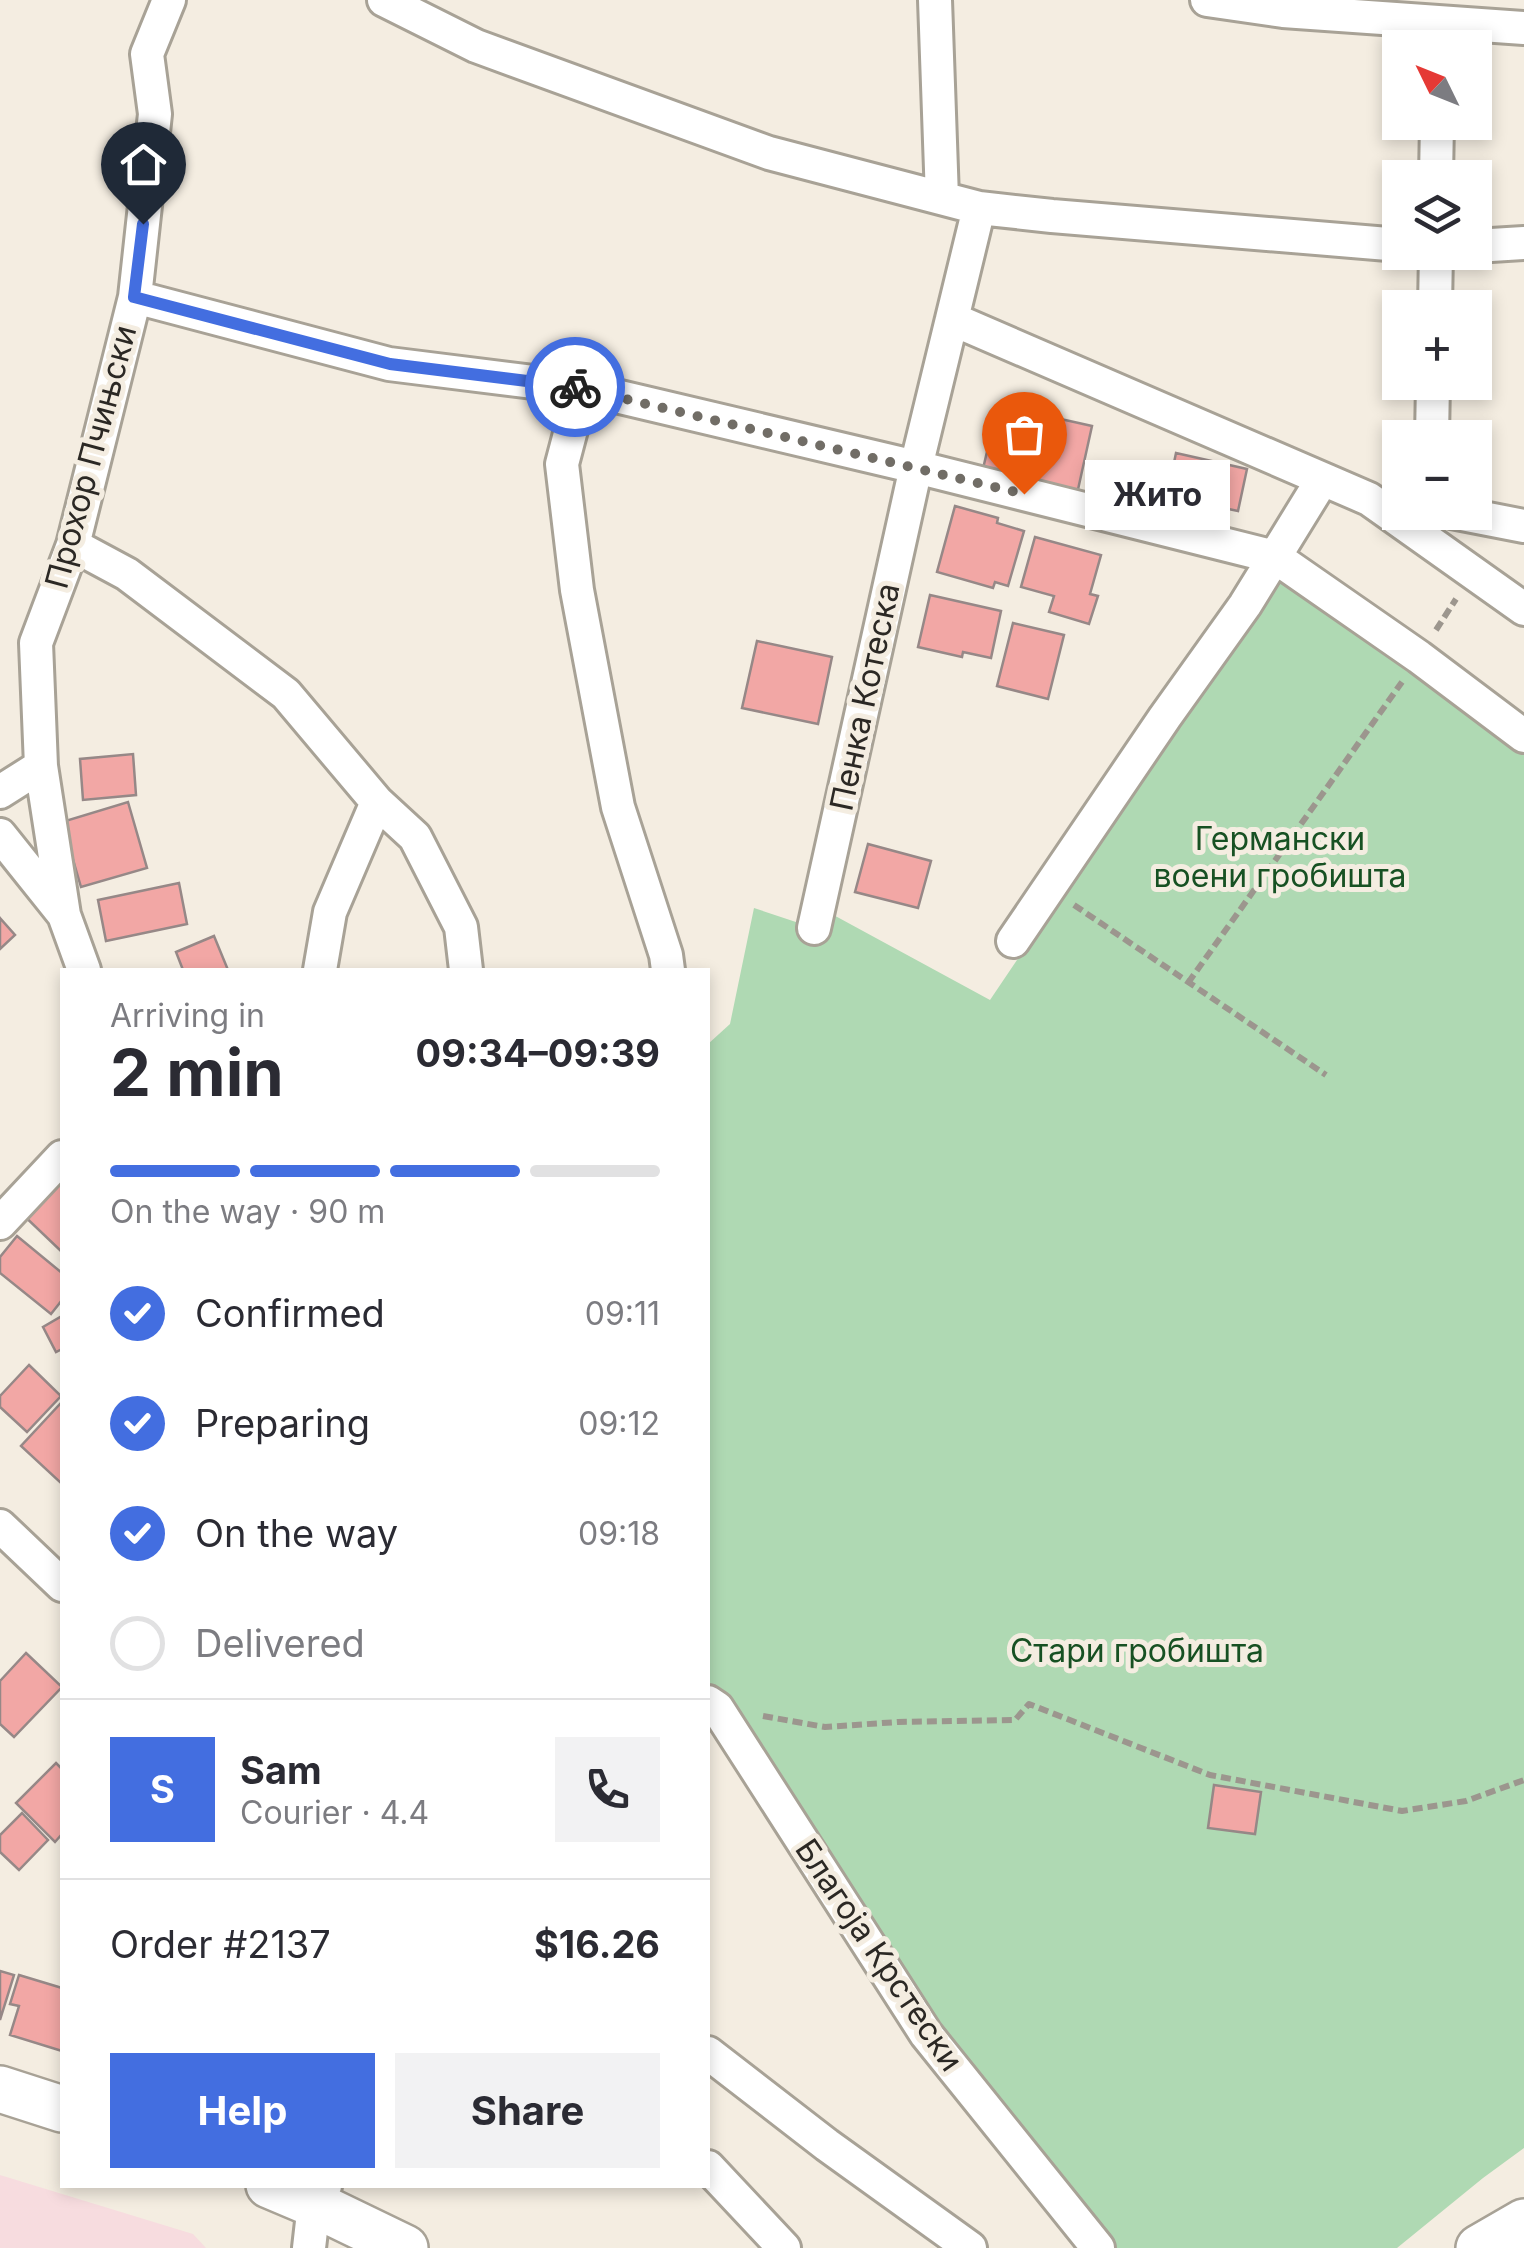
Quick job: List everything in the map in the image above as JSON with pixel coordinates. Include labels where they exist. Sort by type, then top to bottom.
[{"type":"street","name":"Прохор Пчињски","points":[[64,915],[41,766],[36,643],[73,545],[134,297],[155,114],[148,54],[169,0]]},
{"type":"street","points":[[384,0],[476,46],[751,146],[979,208],[1382,243]]},
{"type":"street","points":[[936,0],[942,198]]},
{"type":"street","points":[[1207,0],[1283,11],[1524,28]]},
{"type":"street","name":"Пенка Котеска","points":[[814,928],[916,467],[979,208]]},
{"type":"street","points":[[1492,245],[1524,243]]},
{"type":"street","points":[[134,297],[390,364],[582,388],[1275,557],[1524,736]]},
{"type":"street","points":[[952,319],[1382,504]]},
{"type":"street","points":[[582,388],[562,464],[576,590],[618,807],[668,968]]},
{"type":"street","points":[[1013,942],[1164,717],[1245,605],[1322,480]]},
{"type":"street","points":[[1492,520],[1524,526]]},
{"type":"street","points":[[1424,530],[1473,573],[1524,609]]},
{"type":"street","points":[[73,545],[127,574],[286,694],[377,802],[414,837],[461,927],[466,968]]},
{"type":"street","points":[[0,792],[41,766]]},
{"type":"street","points":[[320,968],[330,912],[377,802]]},
{"type":"street","points":[[0,835],[64,915],[83,968]]},
{"type":"street","points":[[0,1223],[60,1159]]},
{"type":"street","points":[[0,1526],[60,1584]]},
{"type":"street","name":"Благоја Крстески","points":[[710,1708],[926,2034],[1098,2248]]},
{"type":"street","points":[[710,2055],[970,2248]]},
{"type":"street","points":[[0,2089],[60,2109]]},
{"type":"street","points":[[710,2169],[784,2248]]},
{"type":"street","points":[[286,2188],[320,2194],[405,2248]]},
{"type":"street","points":[[309,2248],[320,2194]]},
{"type":"street","points":[[1479,2248],[1524,2222]]},
{"type":"path","points":[[1188,983],[1419,657],[1473,573]]},
{"type":"path","points":[[1061,896],[1326,1075]]},
{"type":"path","points":[[710,1706],[825,1727],[1014,1720],[1030,1704],[1210,1775],[1402,1810],[1466,1801],[1524,1780]]},
{"type":"shaded area","points":[[0,2175],[193,2234],[206,2248],[0,2248]]},
{"type":"green space","name":"Стари гробишта","points":[[1279,571],[1524,747],[1524,2148],[1397,2248],[1098,2248],[1013,2142],[710,1700],[710,1042],[730,1024],[754,908],[814,928],[828,912],[990,1000]]},
{"type":"building","points":[[998,405],[1092,426],[1077,494],[982,473]]},
{"type":"building","points":[[1176,453],[1247,469],[1238,511],[1167,496]]},
{"type":"building","points":[[955,506],[998,518],[997,523],[1024,531],[1008,586],[995,582],[993,588],[937,572]]},
{"type":"building","points":[[1035,537],[1101,555],[1090,594],[1098,596],[1089,624],[1049,612],[1054,596],[1021,587]]},
{"type":"building","points":[[930,595],[1001,611],[991,658],[963,652],[962,657],[918,647]]},
{"type":"building","points":[[1013,623],[1064,635],[1048,699],[997,686]]},
{"type":"building","points":[[757,641],[832,657],[818,724],[742,708]]},
{"type":"building","points":[[133,754],[136,795],[83,800],[80,759]]},
{"type":"building","points":[[128,802],[147,868],[81,887],[62,822]]},
{"type":"building","points":[[868,844],[931,861],[918,908],[855,892]]},
{"type":"building","points":[[179,883],[187,924],[106,941],[98,900]]},
{"type":"building","points":[[0,918],[15,935],[0,949]]},
{"type":"building","points":[[214,936],[227,968],[182,968],[176,952]]},
{"type":"building","points":[[60,1167],[60,1250],[19,1211]]},
{"type":"building","points":[[17,1236],[60,1271],[60,1303],[51,1314],[0,1273],[0,1257]]},
{"type":"building","points":[[60,1317],[60,1350],[56,1352],[43,1327]]},
{"type":"building","points":[[29,1365],[60,1397],[27,1432],[0,1407],[0,1396]]},
{"type":"building","points":[[60,1404],[60,1482],[21,1446]]},
{"type":"building","points":[[26,1653],[60,1689],[14,1737],[0,1724],[0,1681]]},
{"type":"building","points":[[56,1763],[60,1767],[60,1836],[55,1842],[16,1803]]},
{"type":"building","points":[[1214,1785],[1261,1792],[1255,1834],[1208,1828]]},
{"type":"building","points":[[22,1813],[48,1840],[19,1870],[0,1852],[0,1835]]},
{"type":"building","points":[[0,1971],[14,1975],[0,2020]]},
{"type":"building","points":[[19,1975],[60,1987],[60,2050],[10,2035],[19,2006],[10,2004]]},
{"type":"way so far","points":[[575,387],[1024,494]]},
{"type":"place","name":"Жито","points":[[1024,494]]},
{"type":"route","points":[[143,224],[134,297],[390,364],[575,387]]},
{"type":"park label","name":"Германски воени гробишта","points":[[1280,858]]}]
